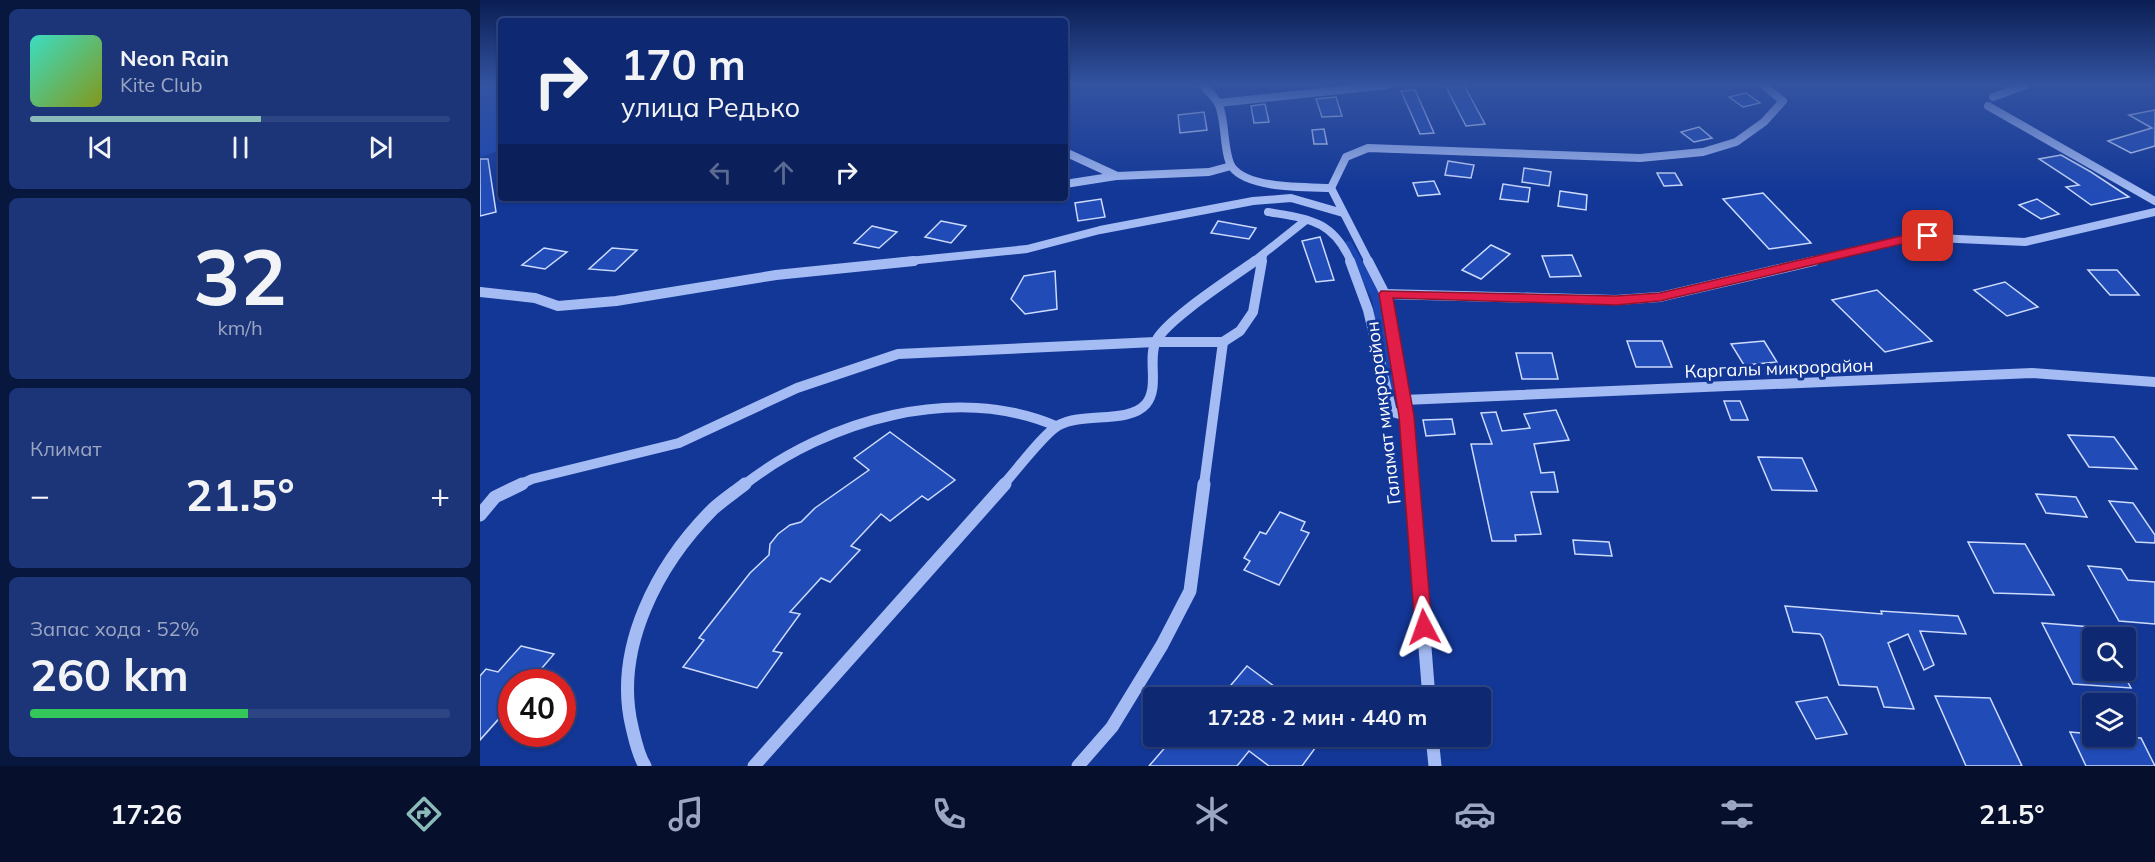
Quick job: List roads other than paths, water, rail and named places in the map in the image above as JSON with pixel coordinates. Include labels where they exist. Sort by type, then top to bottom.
[{"type":"street","points":[[1222,121],[1231,166],[1237,174],[1254,181],[1331,188],[1346,157],[1368,148],[1640,158],[1703,152],[1736,142],[1765,121]]},
{"type":"street","points":[[2014,121],[2155,201]]},
{"type":"street","points":[[1068,153],[1117,176]]},
{"type":"street","points":[[1068,184],[1117,176],[1209,172],[1231,166]]},
{"type":"street","name":"Галамат микрорайон","points":[[1331,188],[1386,294],[1407,416],[1428,687]]},
{"type":"street","points":[[480,292],[535,298],[558,306],[616,301],[776,275],[1027,249],[1100,230],[1253,201],[1291,198],[1343,213]]},
{"type":"street","points":[[1268,212],[1321,223],[1337,236],[1362,288],[1392,412],[1407,416]]},
{"type":"street","points":[[1386,294],[1616,300],[1660,297],[1914,237],[2025,242],[2155,212]]},
{"type":"street","points":[[754,766],[1056,426],[1074,418],[1123,415],[1137,411],[1146,404],[1151,395],[1155,342],[1171,323],[1306,220]]},
{"type":"street","points":[[480,514],[495,497],[532,479],[679,443],[797,388],[898,354],[1155,342],[1223,342],[1240,331],[1253,312],[1263,255]]},
{"type":"street","points":[[1078,766],[1112,727],[1162,645],[1190,591],[1223,342]]},
{"type":"street","name":"Каргалы микрорайон","points":[[1404,400],[2032,373],[2155,382]]},
{"type":"street","points":[[645,766],[641,760],[630,719],[627,678],[633,636],[649,594],[673,555],[703,520],[738,488],[776,462],[816,440],[857,424],[898,413],[939,407],[977,408],[1015,412],[1056,426]]},
{"type":"street","points":[[1433,747],[1435,766]]}]
